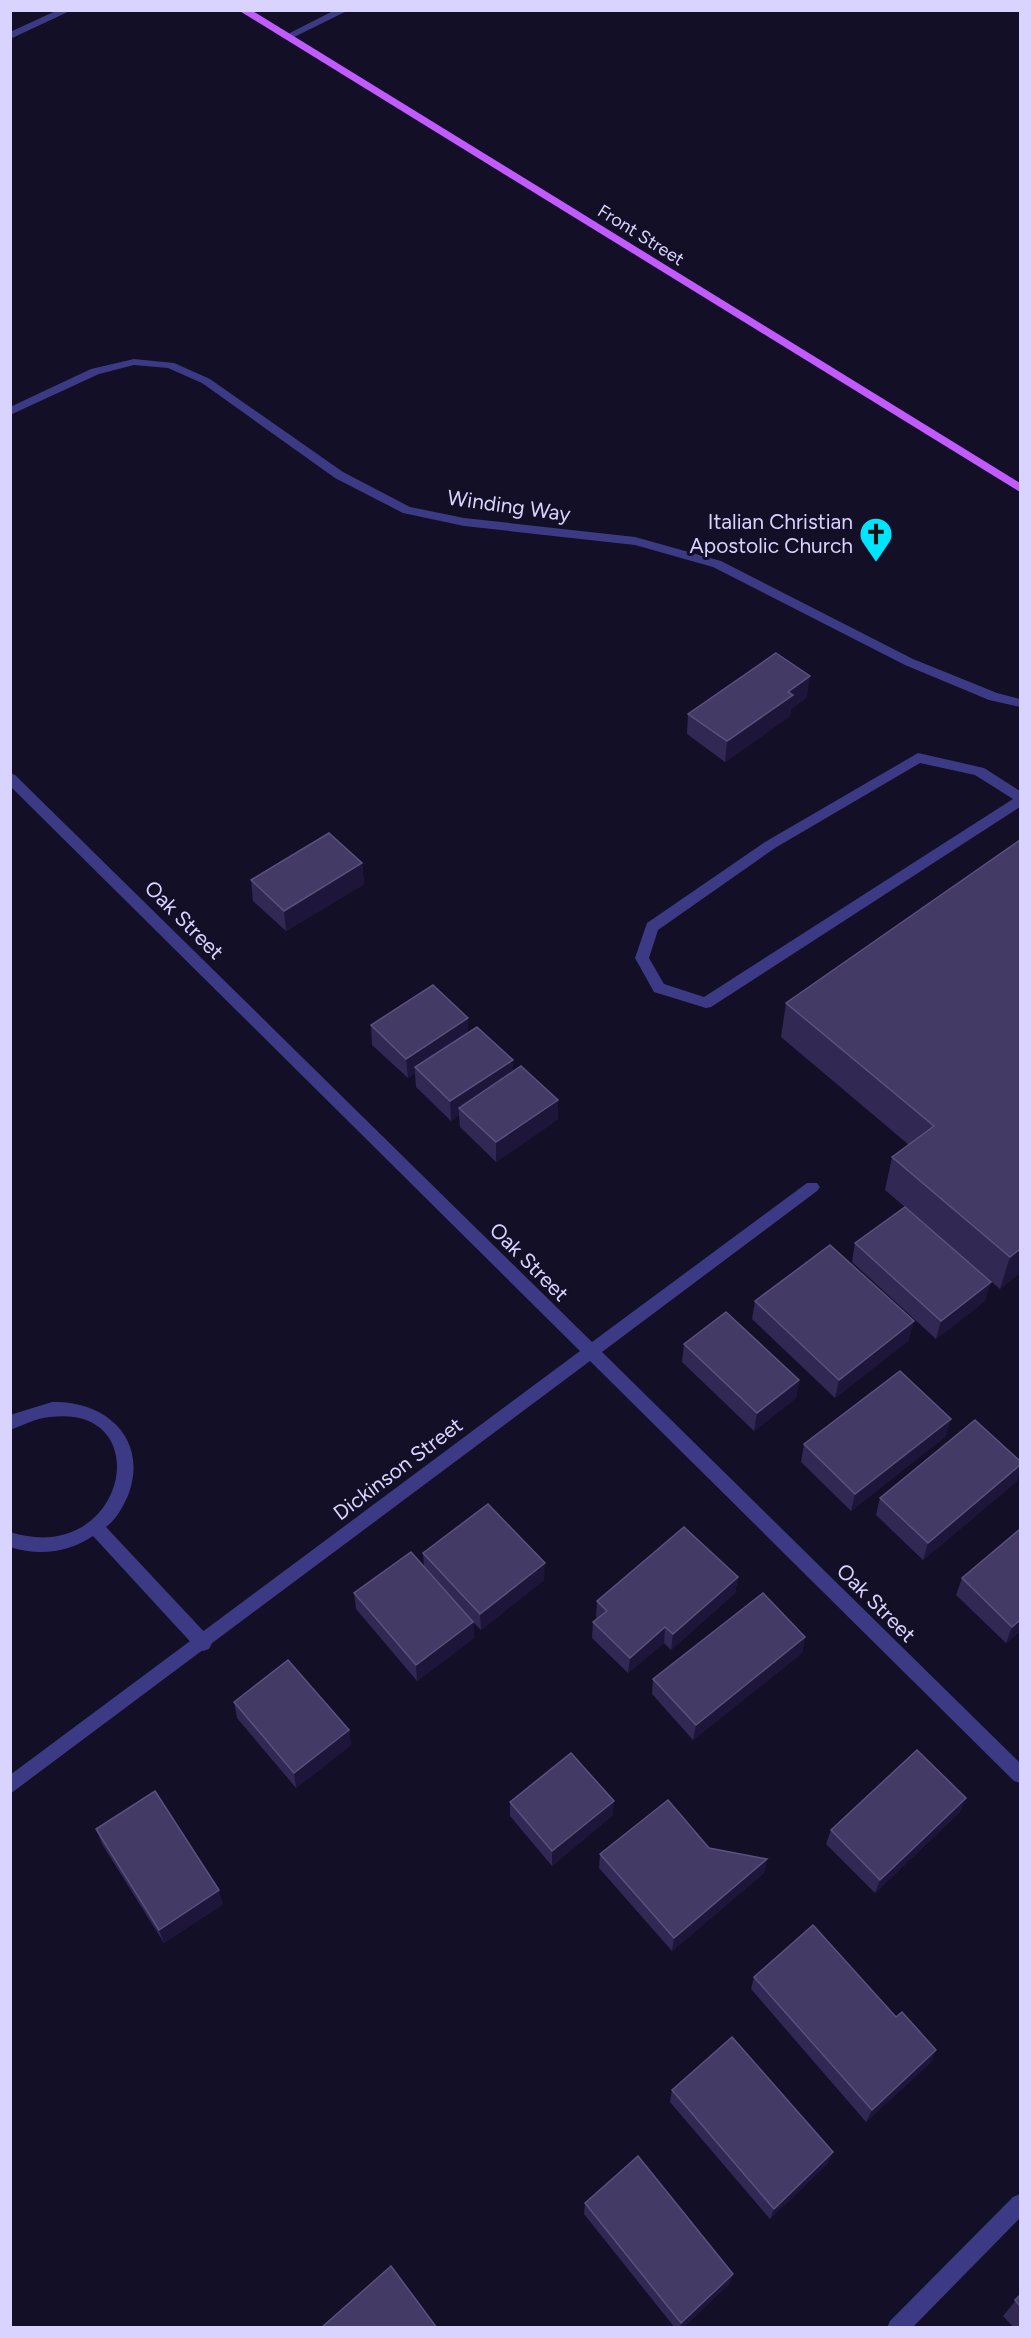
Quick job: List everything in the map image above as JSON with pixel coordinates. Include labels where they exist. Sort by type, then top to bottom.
[{"type":"main road","name":"Front Street","points":[[243,10],[1020,488]]},
{"type":"street","points":[[10,36],[67,10]]},
{"type":"street","points":[[287,37],[345,10]]},
{"type":"street","name":"Winding Way","points":[[10,412],[95,371],[134,362],[170,364],[206,381],[339,475],[407,510],[464,522],[635,541],[717,564],[909,662],[994,697],[1020,703]]},
{"type":"street","points":[[1020,796],[979,771],[918,758],[770,845],[652,927],[642,958],[659,988],[706,1003],[1020,801]]},
{"type":"street","name":"Oak Street","points":[[10,778],[1020,1775]]},
{"type":"street","name":"Dickinson Street","points":[[10,1786],[812,1187]]},
{"type":"street","points":[[10,1423],[32,1413],[58,1409],[84,1412],[105,1423],[120,1441],[127,1463],[126,1486],[115,1509],[96,1528],[71,1541],[47,1545],[23,1544],[10,1539]]},
{"type":"street","points":[[96,1528],[203,1643]]},
{"type":"street","points":[[897,2328],[1020,2204]]},
{"type":"building","points":[[776,653],[810,676],[788,692],[793,695],[727,741],[688,714]]},
{"type":"building","points":[[329,833],[362,863],[284,911],[251,880]]},
{"type":"building","points":[[1020,840],[1020,1249],[1010,1257],[892,1157],[934,1126],[786,1003]]},
{"type":"building","points":[[433,985],[468,1018],[406,1059],[371,1025]]},
{"type":"building","points":[[477,1027],[513,1060],[450,1101],[415,1067]]},
{"type":"building","points":[[521,1066],[558,1100],[496,1142],[459,1108]]},
{"type":"building","points":[[905,1207],[991,1282],[941,1321],[855,1243]]},
{"type":"building","points":[[830,1245],[914,1321],[839,1380],[755,1301]]},
{"type":"building","points":[[726,1312],[799,1380],[757,1413],[684,1344]]},
{"type":"building","points":[[900,1371],[951,1419],[855,1494],[804,1444]]},
{"type":"building","points":[[975,1420],[1020,1461],[1020,1465],[928,1543],[880,1498]]},
{"type":"building","points":[[488,1504],[545,1563],[480,1614],[423,1553]]},
{"type":"building","points":[[684,1527],[738,1577],[673,1634],[665,1627],[630,1658],[593,1622],[607,1611],[597,1601]]},
{"type":"building","points":[[1020,1529],[1020,1620],[1012,1627],[962,1578]]},
{"type":"building","points":[[411,1552],[473,1622],[416,1665],[354,1593]]},
{"type":"building","points":[[763,1593],[805,1637],[696,1725],[653,1679]]},
{"type":"building","points":[[288,1660],[349,1730],[294,1773],[234,1702]]},
{"type":"building","points":[[917,1750],[966,1798],[880,1880],[831,1830]]},
{"type":"building","points":[[571,1753],[614,1801],[552,1851],[510,1802]]},
{"type":"building","points":[[155,1791],[219,1890],[159,1930],[96,1829]]},
{"type":"building","points":[[668,1800],[709,1848],[767,1859],[674,1938],[600,1854]]},
{"type":"building","points":[[813,1925],[896,2017],[902,2012],[936,2050],[872,2110],[754,1977]]},
{"type":"building","points":[[732,2037],[833,2152],[774,2209],[672,2090]]},
{"type":"building","points":[[638,2156],[733,2274],[681,2323],[585,2203]]},
{"type":"building","points":[[391,2266],[437,2328],[321,2328]]},
{"type":"building","points":[[1020,2295],[1020,2306],[1015,2300]]},
{"type":"place","name":"Italian Christian Apostolic Church","points":[[876,563]]}]
